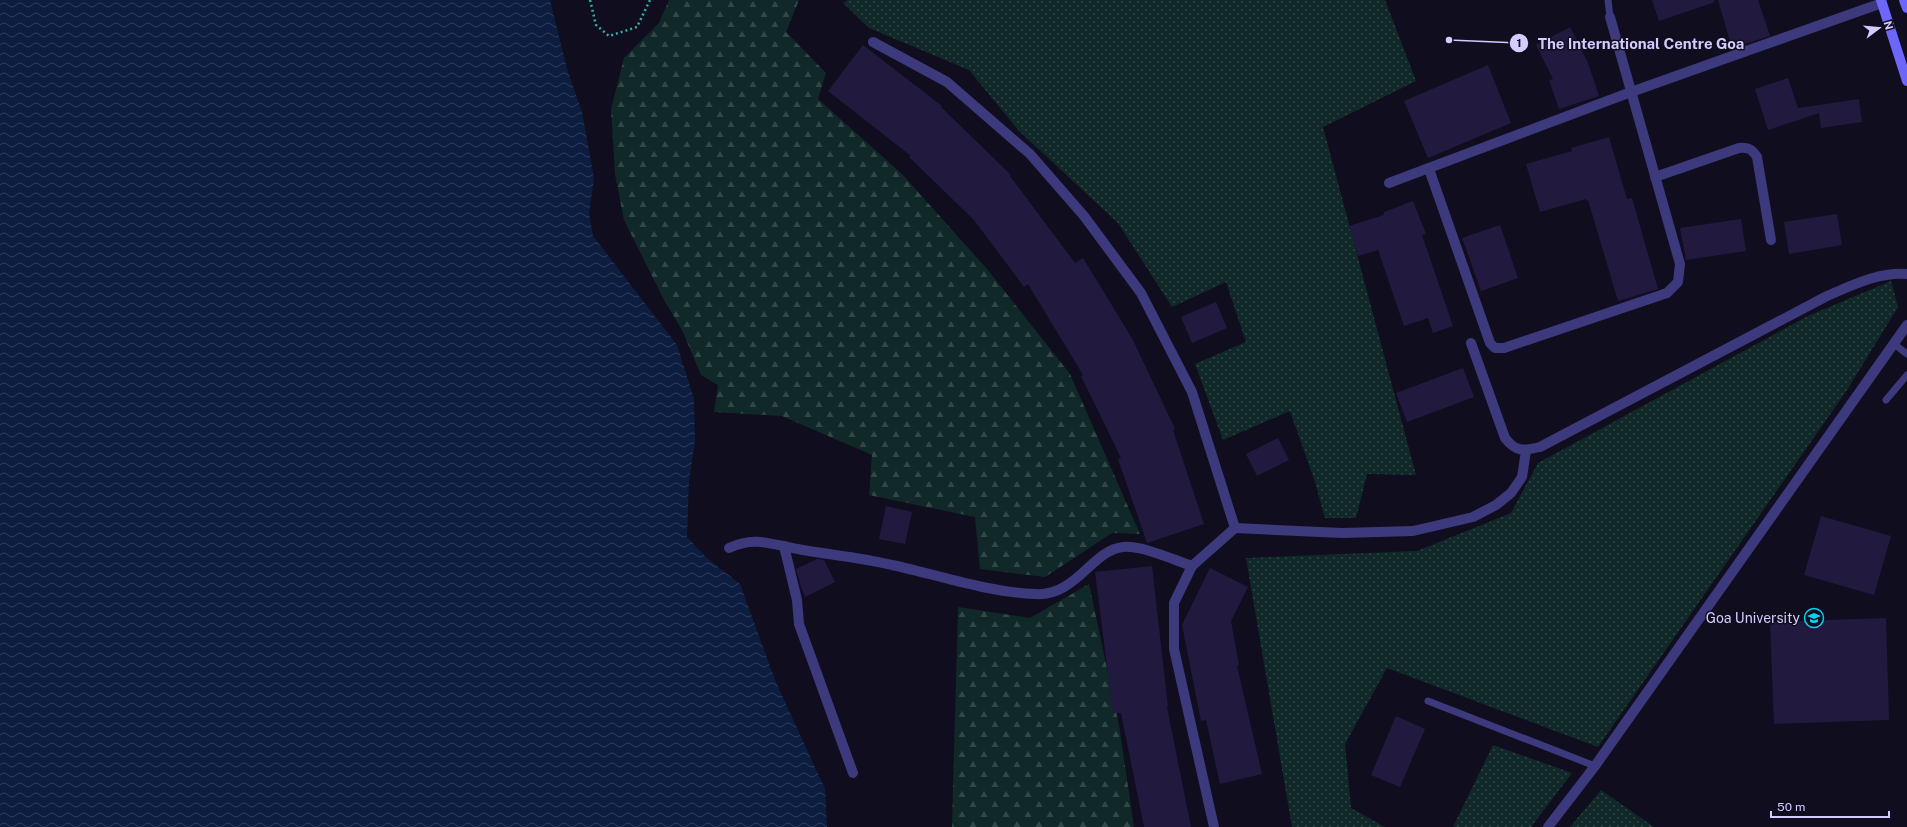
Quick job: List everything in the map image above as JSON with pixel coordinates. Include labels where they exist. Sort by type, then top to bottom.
[{"type":"main road","points":[[1904,0],[1907,8]]},
{"type":"main road","points":[[1881,2],[1907,81]]},
{"type":"street","points":[[1389,183],[1631,92],[1881,2]]},
{"type":"street","points":[[1429,168],[1490,343],[1496,348],[1504,348],[1668,293],[1678,282],[1680,264],[1610,17]]},
{"type":"street","points":[[873,42],[947,82],[1030,154],[1089,222],[1141,292],[1192,392],[1235,528]]},
{"type":"street","points":[[1655,177],[1739,148],[1746,147],[1753,150],[1757,157],[1770,240]]},
{"type":"street","points":[[1472,343],[1505,438],[1512,447],[1526,450],[1540,447],[1827,296],[1864,280],[1894,273],[1907,274]]},
{"type":"street","points":[[1548,827],[1595,766],[1907,325]]},
{"type":"street","points":[[1214,827],[1174,649],[1174,603],[1192,566],[1235,528],[1342,533],[1414,531],[1473,517],[1496,505],[1511,493],[1522,477],[1526,450]]},
{"type":"street","points":[[729,548],[752,541],[765,542],[892,564],[963,582],[1035,595],[1049,593],[1065,588],[1109,551],[1122,547],[1134,547],[1192,566]]},
{"type":"street","points":[[784,546],[798,600],[799,624],[853,773]]},
{"type":"lane","points":[[1608,0],[1610,17]]},
{"type":"lane","points":[[1894,344],[1907,354]]},
{"type":"lane","points":[[1886,400],[1907,375]]},
{"type":"lane","points":[[1428,701],[1595,766]]},
{"type":"path","points":[[590,0],[596,25],[609,36],[637,27],[650,0]]},
{"type":"green space","points":[[669,0],[799,0],[786,32],[826,73],[818,99],[902,174],[987,269],[1070,374],[1140,534],[1112,533],[1045,577],[980,569],[975,517],[869,495],[872,455],[782,416],[714,412],[718,385],[701,375],[683,332],[662,296],[624,220],[615,174],[611,109],[624,58],[659,23]]},
{"type":"green space","points":[[848,0],[1385,0],[1416,81],[1323,127],[1416,475],[1367,474],[1356,518],[1325,518],[1314,479],[1290,411],[1223,440],[1195,364],[1246,342],[1226,282],[1172,307],[1118,223],[1019,131],[969,70],[869,28],[843,3]]},
{"type":"green space","points":[[1891,281],[1898,307],[1847,390],[1598,747],[1387,668],[1345,744],[1351,808],[1385,827],[1292,827],[1246,558],[1417,551],[1511,513],[1538,463],[1808,316]]},
{"type":"green space","points":[[1089,584],[1119,725],[1134,827],[952,827],[958,607],[1030,618]]},
{"type":"green space","points":[[1493,745],[1572,773],[1531,827],[1453,827]]},
{"type":"green space","points":[[1601,790],[1654,827],[1570,827]]},
{"type":"water","points":[[0,0],[550,0],[567,69],[582,112],[594,178],[589,213],[593,236],[677,345],[694,399],[695,441],[689,480],[687,537],[708,559],[740,584],[775,680],[825,789],[827,827],[0,827]]},
{"type":"building","points":[[1652,0],[1714,0],[1715,2],[1659,21]]},
{"type":"building","points":[[1718,0],[1758,0],[1770,36],[1732,48]]},
{"type":"building","points":[[1570,27],[1588,63],[1599,96],[1559,109],[1549,80],[1553,79],[1536,45]]},
{"type":"building","points":[[863,45],[942,106],[941,107],[1011,175],[1010,176],[1075,263],[1083,258],[1133,340],[1175,429],[1173,430],[1204,524],[1147,543],[1118,459],[1121,458],[1081,376],[1083,375],[1028,284],[1024,287],[974,220],[909,157],[911,156],[828,91]]},
{"type":"building","points":[[1488,65],[1511,123],[1428,158],[1404,101]]},
{"type":"building","points":[[1788,78],[1798,108],[1859,99],[1862,122],[1821,128],[1819,113],[1768,130],[1755,89]]},
{"type":"building","points":[[1609,137],[1627,199],[1632,198],[1658,289],[1618,301],[1588,200],[1586,201],[1586,199],[1540,212],[1526,164],[1572,151],[1571,148]]},
{"type":"building","points":[[1413,201],[1426,234],[1422,235],[1453,326],[1433,333],[1428,318],[1404,326],[1378,250],[1358,256],[1349,226],[1384,215],[1384,212]]},
{"type":"building","points":[[1837,214],[1842,245],[1789,254],[1784,222]]},
{"type":"building","points":[[1741,219],[1746,251],[1686,260],[1680,228]]},
{"type":"building","points":[[1500,225],[1518,278],[1481,291],[1462,238]]},
{"type":"building","points":[[1216,302],[1227,328],[1192,343],[1181,317]]},
{"type":"building","points":[[1463,368],[1474,397],[1407,422],[1396,393]]},
{"type":"building","points":[[1278,438],[1289,460],[1257,476],[1246,454]]},
{"type":"building","points":[[886,506],[912,512],[905,544],[879,539]]},
{"type":"building","points":[[1821,516],[1891,536],[1874,595],[1804,575]]},
{"type":"building","points":[[817,559],[824,560],[835,582],[805,597],[796,569]]},
{"type":"building","points":[[1152,566],[1167,707],[1191,827],[1144,827],[1121,713],[1113,713],[1095,572]]},
{"type":"building","points":[[1210,568],[1248,587],[1231,621],[1239,665],[1237,666],[1262,774],[1220,784],[1206,720],[1201,721],[1182,625]]},
{"type":"building","points":[[1886,618],[1889,720],[1774,724],[1770,622]]},
{"type":"building","points":[[1396,716],[1425,729],[1400,787],[1371,775]]},
{"type":"place","name":"The International Centre Goa","points":[[1449,40]]},
{"type":"place","name":"Goa University","points":[[1814,618]]}]
